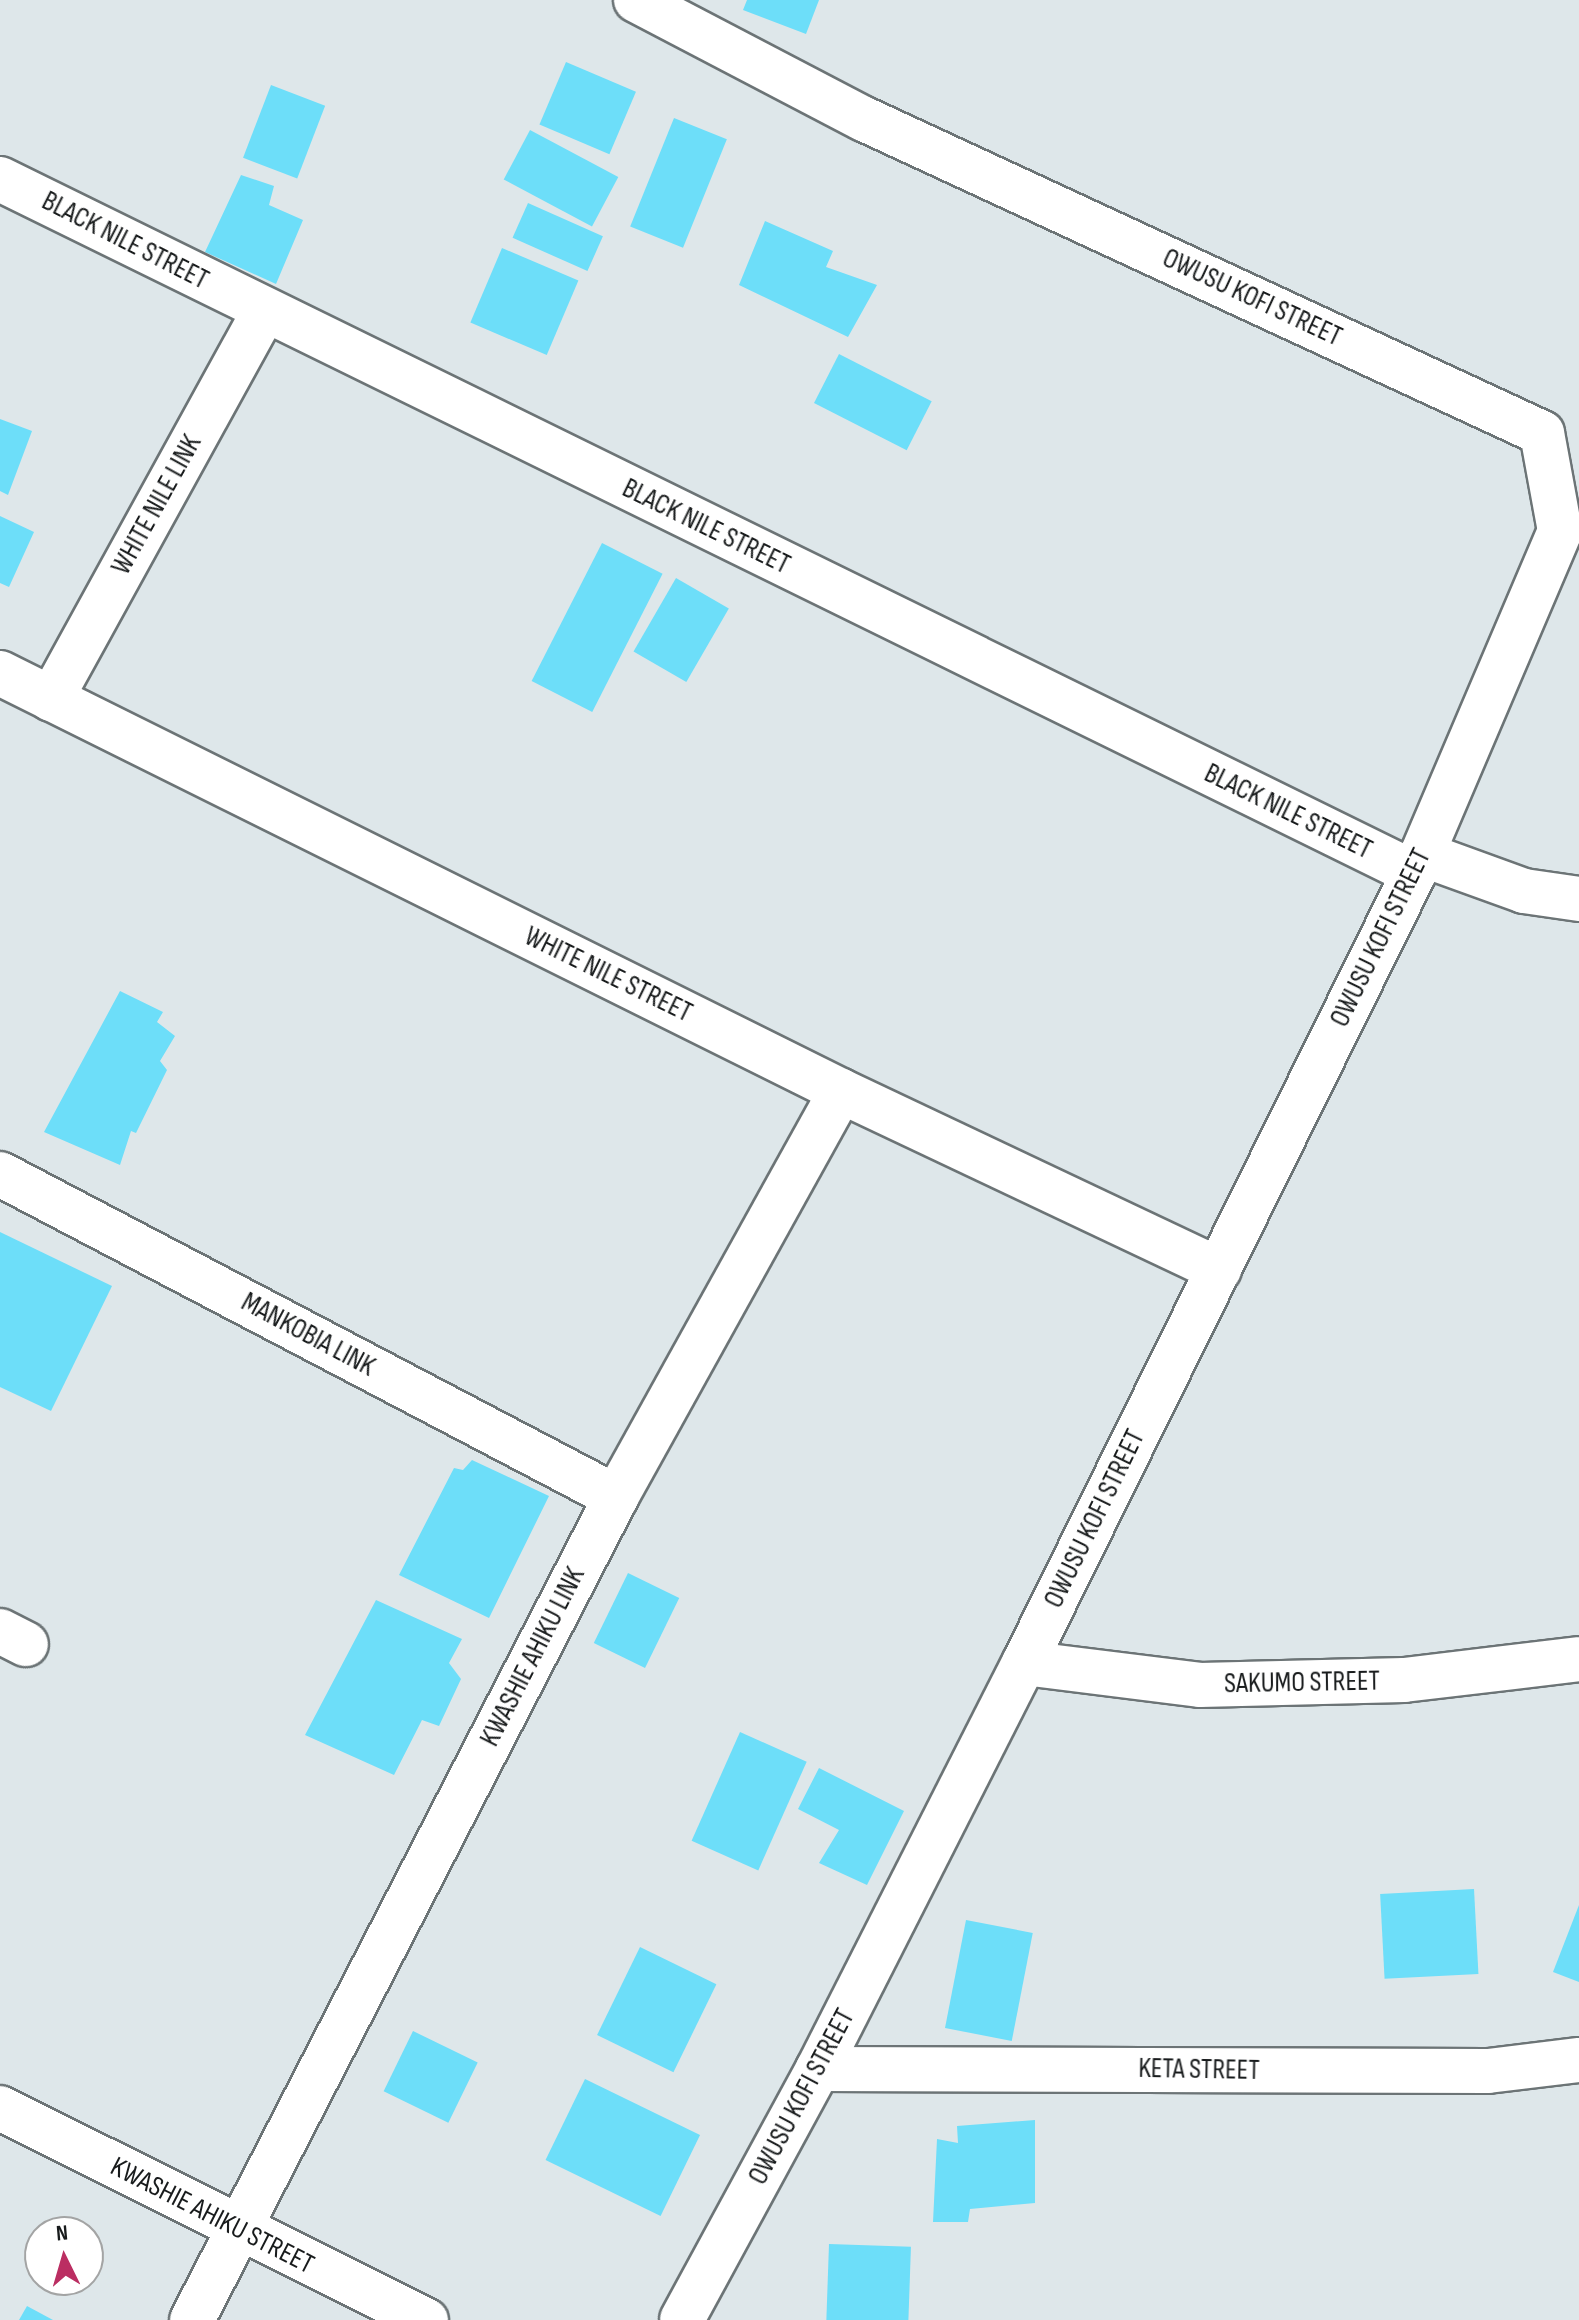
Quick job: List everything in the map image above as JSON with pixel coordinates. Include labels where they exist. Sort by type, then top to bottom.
[{"type":"street","name":"OWUSU KOFI STREET","points":[[636,0],[864,119],[1542,433],[1560,531],[1418,864],[1219,1270],[818,2069],[682,2320]]},
{"type":"street","name":"BLACK NILE STREET","points":[[0,179],[264,311],[1418,864],[1524,891],[1579,899]]},
{"type":"street","name":"WHITE NILE LINK","points":[[51,699],[264,311]]},
{"type":"street","name":"WHITE NILE STREET","points":[[0,673],[841,1091],[1219,1270]]},
{"type":"street","name":"KWASHIE AHIKU LINK","points":[[192,2320],[616,1497],[841,1091]]},
{"type":"street","name":"MANKOBIA LINK","points":[[0,1174],[616,1497]]},
{"type":"street","name":"SAKUMO STREET","points":[[1024,1663],[1200,1685],[1404,1680],[1579,1659]]},
{"type":"street","name":"KETA STREET","points":[[818,2069],[1488,2071],[1579,2060]]},
{"type":"street","name":"KWASHIE AHIKU STREET","points":[[0,2108],[236,2230],[426,2320]]},
{"type":"building","points":[[747,0],[819,0],[806,34],[743,10]]},
{"type":"building","points":[[566,62],[636,92],[609,154],[539,125]]},
{"type":"building","points":[[271,85],[325,106],[297,179],[243,158]]},
{"type":"building","points":[[674,118],[727,139],[683,248],[630,226]]},
{"type":"building","points":[[530,130],[618,177],[592,226],[504,179]]},
{"type":"building","points":[[241,175],[274,186],[269,205],[303,220],[276,284],[205,252]]},
{"type":"building","points":[[528,203],[603,236],[587,271],[513,238]]},
{"type":"building","points":[[765,221],[833,251],[826,267],[877,285],[848,337],[739,285]]},
{"type":"building","points":[[502,248],[578,280],[547,355],[470,323]]},
{"type":"building","points":[[839,354],[932,401],[907,450],[814,403]]},
{"type":"building","points":[[0,419],[32,431],[8,495],[0,491]]},
{"type":"building","points":[[0,516],[34,532],[9,587],[0,583]]},
{"type":"building","points":[[602,543],[663,574],[592,712],[532,681]]},
{"type":"building","points":[[676,578],[729,608],[686,682],[634,652]]},
{"type":"building","points":[[120,991],[163,1012],[157,1022],[175,1036],[160,1061],[167,1070],[136,1133],[131,1131],[120,1165],[44,1132]]},
{"type":"building","points":[[0,1232],[112,1286],[51,1411],[0,1387]]},
{"type":"building","points":[[472,1460],[549,1496],[489,1618],[399,1575],[454,1468],[463,1470]]},
{"type":"building","points":[[628,1573],[679,1598],[645,1668],[594,1643]]},
{"type":"building","points":[[376,1600],[462,1639],[449,1663],[461,1679],[439,1726],[422,1720],[394,1775],[305,1735]]},
{"type":"building","points":[[740,1732],[807,1762],[758,1870],[692,1841]]},
{"type":"building","points":[[819,1768],[904,1811],[867,1885],[819,1863],[839,1830],[798,1809]]},
{"type":"building","points":[[1474,1889],[1478,1974],[1385,1979],[1380,1894]]},
{"type":"building","points":[[1579,1905],[1579,1982],[1553,1972]]},
{"type":"building","points":[[966,1920],[1033,1933],[1012,2041],[945,2028]]},
{"type":"building","points":[[640,1947],[716,1984],[673,2072],[597,2035]]},
{"type":"building","points":[[413,2031],[478,2063],[448,2123],[384,2091]]},
{"type":"building","points":[[585,2079],[700,2135],[661,2216],[546,2160]]},
{"type":"building","points":[[1035,2120],[1035,2203],[970,2209],[968,2222],[933,2222],[937,2139],[958,2143],[957,2126]]},
{"type":"building","points":[[829,2244],[911,2247],[908,2320],[826,2320]]},
{"type":"building","points":[[27,2306],[53,2320],[19,2320]]}]
